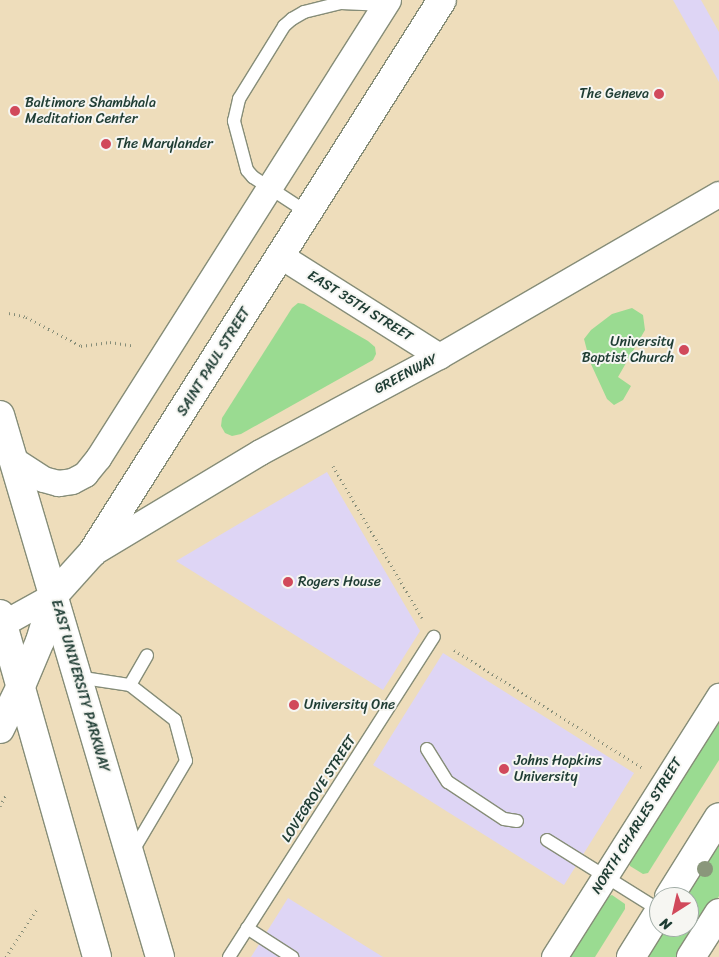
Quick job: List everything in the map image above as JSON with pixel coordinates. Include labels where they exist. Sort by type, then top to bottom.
[{"type":"main road","name":"SAINT PAUL STREET","points":[[0,729],[40,641],[54,595],[92,553],[442,0]]},
{"type":"main road","name":"EAST UNIVERSITY PARKWAY","points":[[0,415],[160,957]]},
{"type":"main road","points":[[1,623],[21,686],[97,957]]},
{"type":"main road","points":[[675,887],[719,817]]},
{"type":"main road","points":[[691,957],[719,913]]},
{"type":"main road","points":[[631,957],[649,927]]},
{"type":"street","points":[[14,460],[43,479],[58,483],[72,481],[85,474],[98,458],[386,2]]},
{"type":"street","name":"GREENWAY","points":[[92,553],[260,452],[439,356],[719,194]]},
{"type":"street","name":"EAST 35TH STREET","points":[[281,256],[439,356]]},
{"type":"street","points":[[1,623],[54,595]]},
{"type":"street","name":"NORTH CHARLES STREET","points":[[554,957],[719,696]]},
{"type":"lane","points":[[308,213],[268,188],[247,170],[234,121],[239,99],[284,26],[304,12],[341,2],[386,2]]},
{"type":"lane","name":"LOVEGROVE STREET","points":[[229,957],[434,637]]},
{"type":"lane","points":[[130,685],[147,655]]},
{"type":"lane","points":[[77,677],[130,685],[175,720],[186,761],[130,856]]},
{"type":"lane","points":[[427,749],[448,782],[504,819],[517,821]]},
{"type":"lane","points":[[547,840],[649,905]]},
{"type":"lane","points":[[247,928],[292,957]]},
{"type":"path","points":[[8,313],[26,317],[81,346],[110,342],[137,346]]},
{"type":"path","points":[[333,466],[434,637],[642,768]]},
{"type":"path","points":[[0,806],[6,795]]},
{"type":"path","points":[[6,957],[38,907]]},
{"type":"shaded area","points":[[673,0],[701,0],[719,32],[719,82]]},
{"type":"shaded area","points":[[327,472],[420,631],[383,690],[176,561]]},
{"type":"shaded area","name":"Johns Hopkins University","points":[[443,653],[634,773],[564,885],[373,765]]},
{"type":"shaded area","points":[[288,898],[383,957],[251,957]]},
{"type":"green space","points":[[298,303],[304,304],[368,341],[375,347],[376,354],[373,360],[241,434],[232,436],[225,433],[221,426],[222,418],[292,308]]},
{"type":"green space","points":[[632,308],[643,315],[645,330],[618,377],[631,386],[623,400],[614,405],[607,399],[590,362],[584,339],[591,330],[612,314]]},
{"type":"green space","points":[[719,716],[719,760],[648,873],[643,874],[630,866],[628,860]]},
{"type":"green space","points":[[719,834],[719,896],[699,928],[699,887],[685,887]]},
{"type":"green space","points":[[612,895],[625,904],[625,909],[595,957],[569,957],[606,897]]},
{"type":"green space","points":[[655,937],[693,937],[681,957],[642,957]]},
{"type":"place","name":"The Geneva","points":[[659,94]]},
{"type":"place","name":"Baltimore Shambhala Meditation Center","points":[[15,111]]},
{"type":"place","name":"The Marylander","points":[[106,144]]},
{"type":"place","name":"University Baptist Church","points":[[684,350]]},
{"type":"place","name":"Rogers House","points":[[288,582]]},
{"type":"place","name":"University One","points":[[294,705]]},
{"type":"place","name":"Johns Hopkins University","points":[[504,769]]}]
